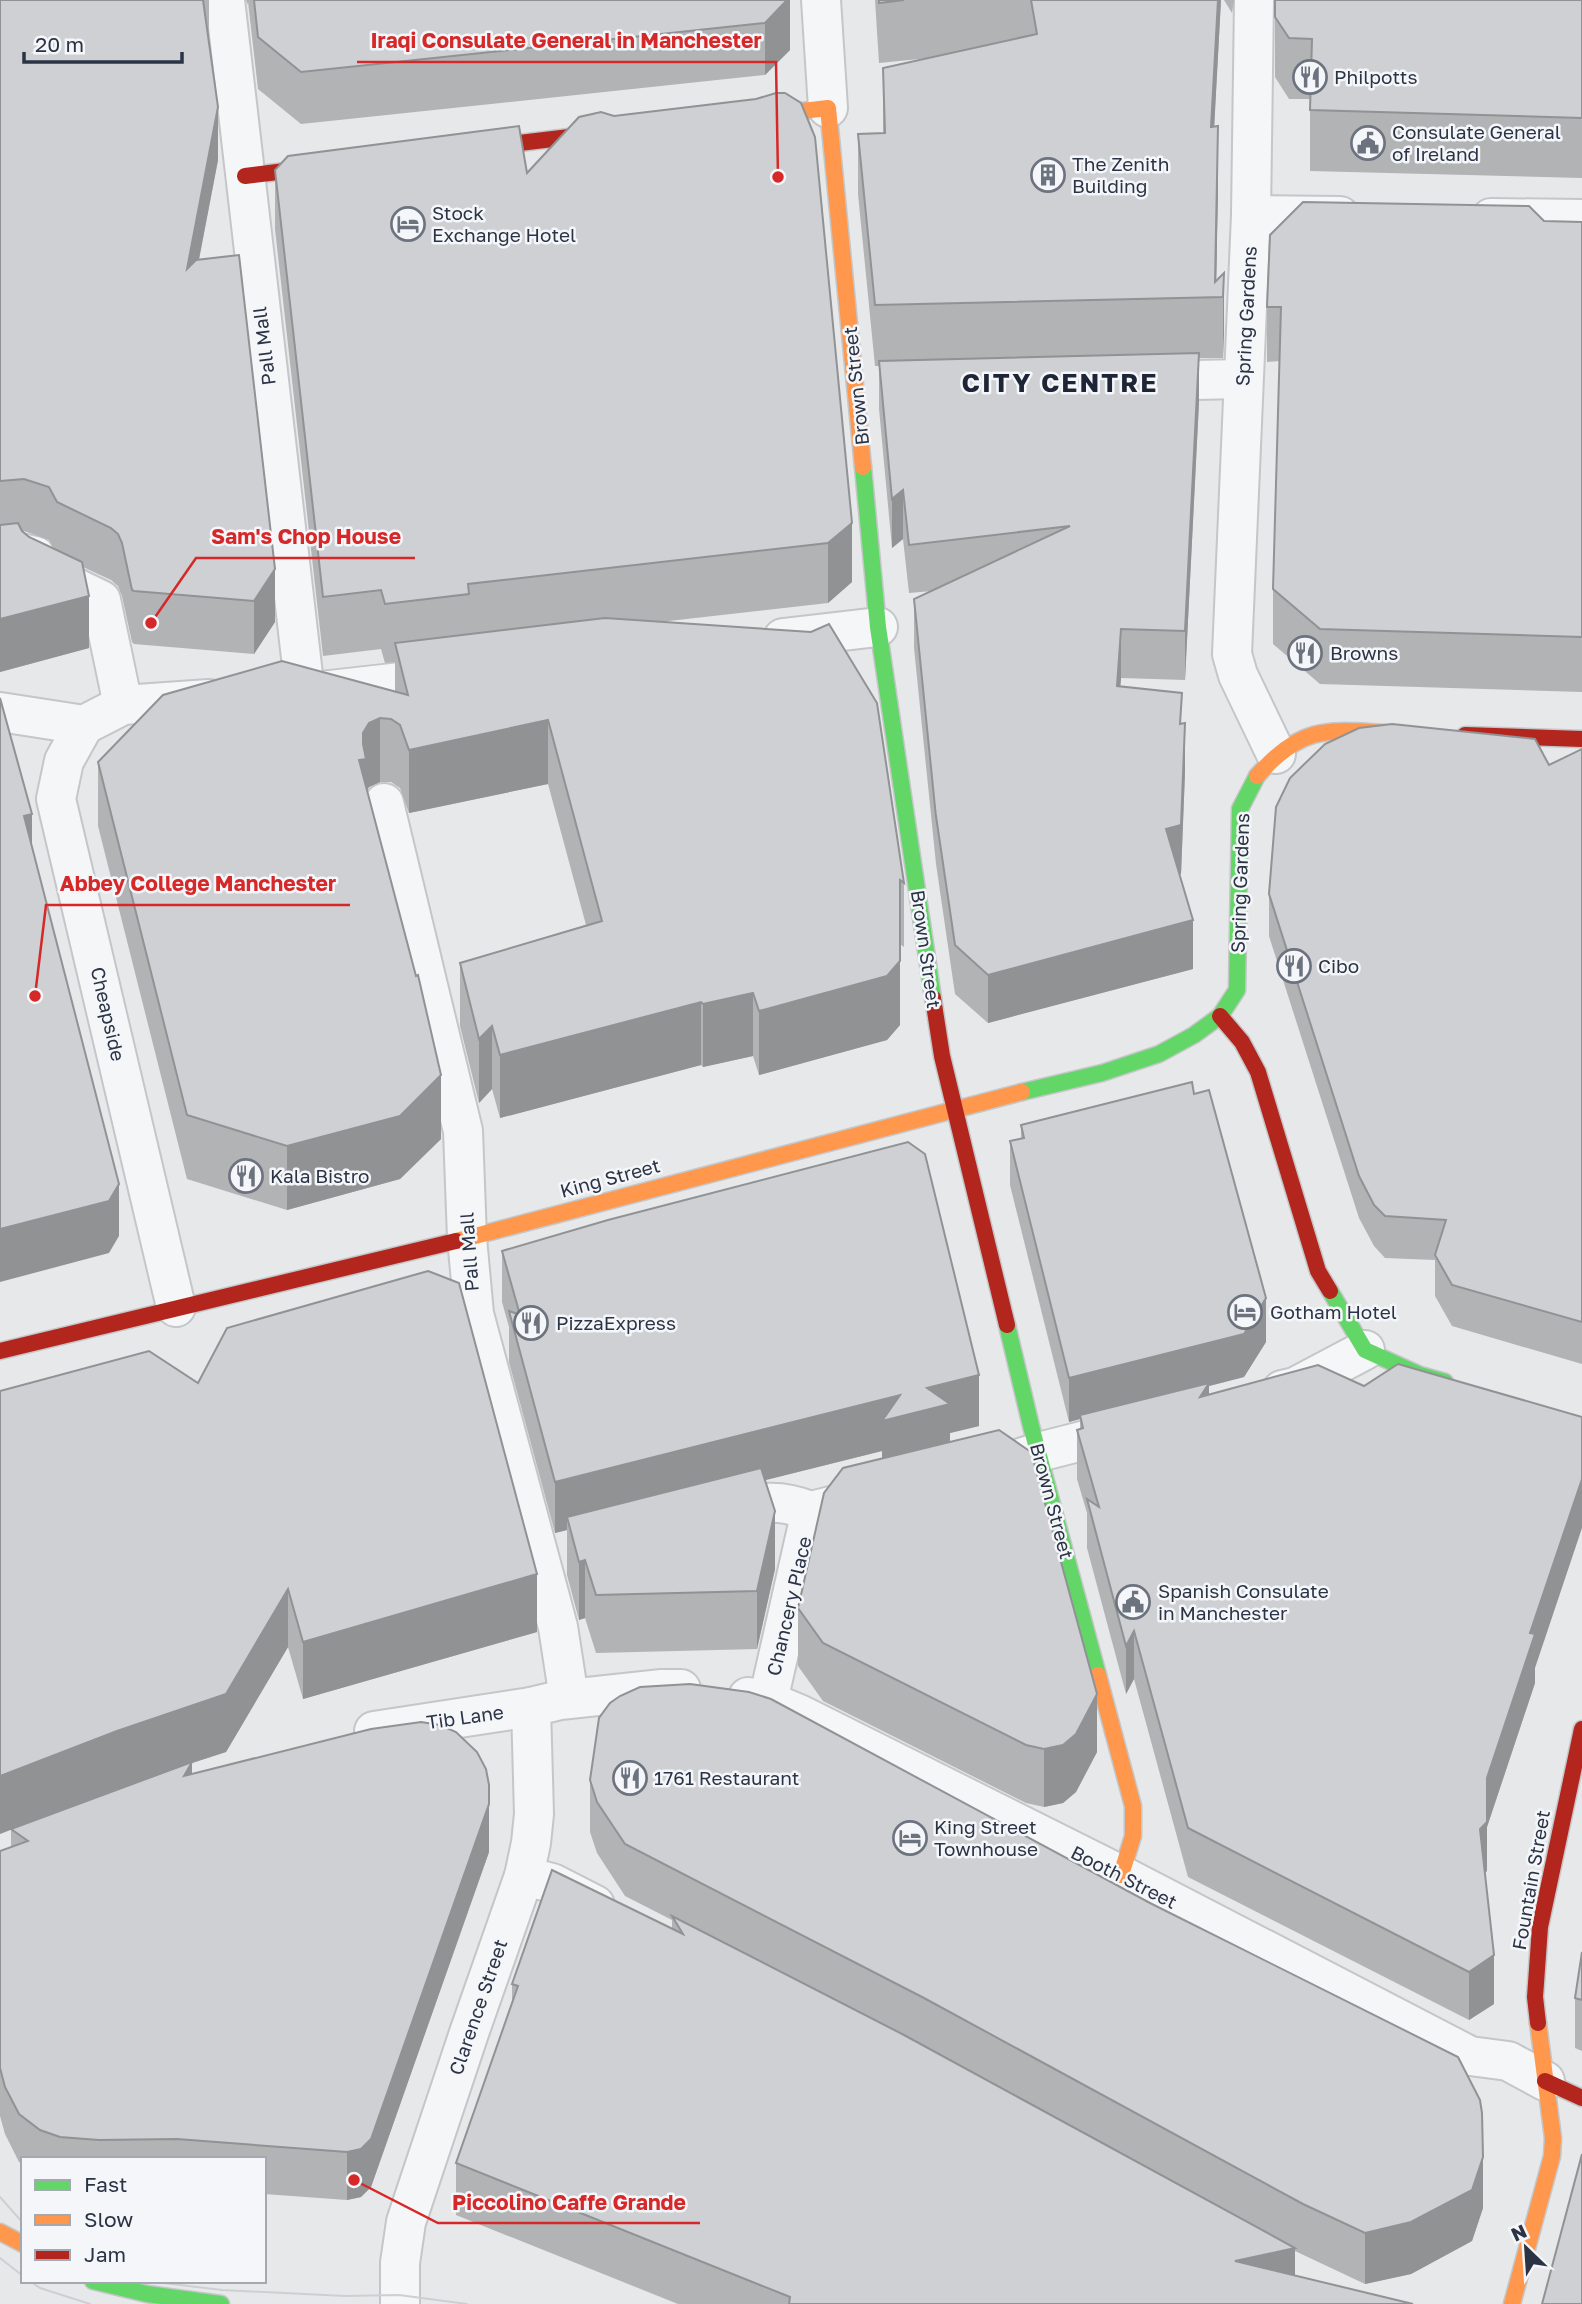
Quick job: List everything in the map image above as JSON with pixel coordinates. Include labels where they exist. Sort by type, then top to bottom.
[{"type":"street","name":"Pall Mall","points":[[225,0],[305,692]]},
{"type":"street","name":"Brown Street","points":[[821,0],[828,108],[870,388],[878,627],[942,1056],[1039,1452],[1133,1803],[1135,1824],[1132,1849],[1121,1875]]},
{"type":"street","name":"Spring Gardens","points":[[1220,1016],[1237,990],[1240,809],[1254,779],[1276,754],[1238,675],[1232,654],[1251,215],[1254,0]]},
{"type":"street","points":[[733,119],[828,108]]},
{"type":"street","points":[[448,151],[625,131]]},
{"type":"street","points":[[245,176],[340,165]]},
{"type":"street","points":[[1251,215],[1375,216]]},
{"type":"street","points":[[1458,218],[1582,219]]},
{"type":"street","points":[[1116,382],[1243,379]]},
{"type":"street","points":[[0,556],[20,553],[35,556],[39,570],[101,600],[123,705]]},
{"type":"street","points":[[742,642],[878,627]]},
{"type":"street","points":[[0,712],[84,725],[123,705],[355,689],[482,673]]},
{"type":"street","name":"Cheapside","points":[[84,725],[64,761],[56,799],[176,1307]]},
{"type":"street","points":[[1276,754],[1299,739],[1322,731],[1420,734]]},
{"type":"street","points":[[1447,735],[1582,739]]},
{"type":"street","name":"Pall Mall","points":[[384,803],[463,1131],[467,1238],[474,1314],[558,1627],[569,1698]]},
{"type":"street","points":[[1220,1016],[1250,1052],[1318,1271],[1365,1350],[1420,1375],[1458,1385]]},
{"type":"street","name":"King Street","points":[[0,1351],[467,1238],[954,1109],[1102,1073],[1159,1054],[1194,1035],[1220,1016]]},
{"type":"street","points":[[1243,1400],[1295,1387],[1365,1350]]},
{"type":"street","points":[[969,1473],[1164,1420]]},
{"type":"street","points":[[685,1522],[765,1502],[786,1502],[811,1511],[903,1489]]},
{"type":"street","name":"Chancery Place","points":[[768,1701],[811,1511]]},
{"type":"street","points":[[540,1559],[580,1549]]},
{"type":"street","name":"Booth Street","points":[[531,1707],[569,1698],[662,1689],[717,1691],[768,1701],[1121,1875],[1470,2056],[1508,2061],[1582,2098]]},
{"type":"street","name":"Tib Lane","points":[[335,1740],[412,1724],[531,1707]]},
{"type":"street","name":"Clarence Street","points":[[400,2304],[400,2263],[407,2222],[468,2033],[524,1876],[534,1814],[531,1707]]},
{"type":"street","name":"Fountain Street","points":[[1512,2304],[1552,2157],[1553,2138],[1535,1997],[1540,1927],[1582,1729]]},
{"type":"street","points":[[524,1876],[552,1883],[628,1922]]},
{"type":"street","points":[[0,2232],[21,2243]]},
{"type":"street","points":[[99,2283],[147,2294],[221,2304]]},
{"type":"building","points":[[0,0],[203,0],[218,107],[187,269],[196,260],[239,255],[275,569],[254,601],[134,591],[122,543],[111,528],[57,502],[49,487],[24,479],[0,481]]},
{"type":"building","points":[[254,0],[787,0],[765,23],[301,72],[258,37]]},
{"type":"building","points":[[879,0],[904,0],[879,3]]},
{"type":"building","name":"The Zenith Building","points":[[1031,0],[1218,0],[1211,127],[1218,126],[1215,282],[1224,273],[1223,297],[875,305],[858,134],[885,133],[883,68],[1037,34]]},
{"type":"building","points":[[1275,0],[1582,0],[1582,118],[1310,110],[1312,39],[1289,38],[1275,17]]},
{"type":"building","points":[[785,93],[801,103],[815,137],[852,523],[828,543],[468,584],[469,594],[385,604],[381,590],[323,597],[275,170],[288,156],[519,126],[527,173],[579,117],[601,112],[614,116],[756,99]]},
{"type":"building","points":[[1303,202],[1529,206],[1544,221],[1582,222],[1582,637],[1320,629],[1273,589],[1281,307],[1267,307],[1270,235]]},
{"type":"building","points":[[1199,353],[1185,631],[1121,629],[1117,686],[1182,693],[1180,724],[1185,723],[1181,825],[1166,829],[1193,920],[988,975],[955,945],[936,817],[914,599],[1070,526],[909,545],[903,490],[892,499],[879,361]]},
{"type":"building","points":[[18,523],[29,537],[82,562],[89,596],[0,619],[0,525]]},
{"type":"building","points":[[605,618],[811,632],[829,624],[877,703],[904,883],[900,880],[900,961],[887,976],[759,1011],[753,993],[703,1004],[701,1002],[500,1055],[492,1026],[479,1039],[460,963],[602,921],[548,720],[409,750],[400,725],[391,719],[380,718],[369,723],[363,733],[366,759],[359,760],[416,976],[418,975],[441,1075],[400,1116],[287,1146],[187,1115],[98,762],[163,695],[282,661],[408,695],[395,643]]},
{"type":"building","points":[[0,698],[32,814],[24,816],[119,1184],[109,1201],[0,1229]]},
{"type":"building","points":[[1392,724],[1535,739],[1549,765],[1582,749],[1582,1322],[1452,1285],[1435,1255],[1446,1220],[1385,1216],[1374,1205],[1359,1176],[1269,894],[1276,807],[1290,778],[1325,744],[1359,728]]},
{"type":"building","points":[[1192,1082],[1194,1094],[1209,1090],[1266,1298],[1244,1334],[1069,1378],[1010,1141],[1024,1138],[1021,1125]]},
{"type":"building","points":[[908,1142],[925,1154],[979,1375],[927,1388],[950,1404],[882,1421],[900,1395],[555,1482],[509,1311],[520,1315],[502,1251],[608,1220]]},
{"type":"building","points":[[428,1271],[459,1283],[537,1574],[303,1642],[288,1589],[226,1694],[117,1731],[0,1776],[0,1391],[149,1351],[198,1383],[227,1328]]},
{"type":"building","points":[[1398,1364],[1582,1417],[1582,1479],[1530,1633],[1535,1634],[1487,1778],[1487,1822],[1480,1829],[1494,1955],[1469,1972],[1188,1828],[1134,1631],[1126,1646],[1087,1499],[1099,1507],[1077,1430],[1083,1428],[1080,1415],[1209,1383],[1200,1397],[1318,1365],[1364,1386]]},
{"type":"building","points":[[999,1430],[1031,1452],[1097,1694],[1076,1734],[1063,1745],[1044,1749],[1026,1745],[823,1643],[798,1608],[824,1493],[843,1468]]},
{"type":"building","points":[[761,1468],[775,1511],[757,1591],[596,1595],[585,1560],[579,1562],[567,1517]]},
{"type":"building","points":[[690,1684],[749,1692],[771,1699],[1150,1903],[1458,2057],[1480,2100],[1482,2113],[1483,2157],[1472,2190],[1411,2222],[1365,2233],[1303,2204],[924,1998],[625,1844],[597,1802],[590,1780],[599,1718],[610,1703],[640,1687]]},
{"type":"building","points":[[421,1722],[440,1725],[456,1732],[477,1752],[486,1769],[489,1804],[371,2139],[361,2149],[347,2152],[177,2139],[99,2140],[60,2137],[40,2130],[19,2114],[5,2087],[0,2068],[0,1851],[28,1841],[11,1829],[192,1762],[184,1776],[371,1729]]},
{"type":"building","points":[[552,1870],[683,1934],[672,1916],[904,2035],[1295,2248],[1235,2261],[1413,2304],[789,2304],[790,2297],[456,2163],[518,1986],[512,1984]]},
{"type":"building","points":[[1582,1952],[1582,2000],[1575,1998]]},
{"type":"building","points":[[1582,2154],[1582,2304],[1542,2304]]},
{"type":"tram line","points":[[0,2197],[21,2221]]},
{"type":"tram line","points":[[0,2258],[21,2274]]},
{"type":"tram line","points":[[33,2283],[40,2288],[90,2304]]},
{"type":"tram line","points":[[164,2283],[222,2290],[345,2296],[399,2295],[467,2304]]},
{"type":"traffic: fast","points":[[863,467],[878,627],[933,998]]},
{"type":"traffic: fast","points":[[1022,1092],[1102,1073],[1159,1054],[1194,1035],[1220,1016],[1237,990],[1240,809],[1257,776]]},
{"type":"traffic: fast","points":[[1330,1291],[1365,1350],[1420,1375],[1445,1382]]},
{"type":"traffic: fast","points":[[1007,1325],[1031,1426],[1098,1675]]},
{"type":"traffic: fast","points":[[101,2283],[147,2294],[221,2304]]},
{"type":"traffic: slow","points":[[751,117],[828,108],[863,467]]},
{"type":"traffic: slow","points":[[1257,776],[1274,758],[1306,737],[1338,731],[1401,734]]},
{"type":"traffic: slow","points":[[456,1241],[1022,1092]]},
{"type":"traffic: slow","points":[[1098,1675],[1133,1806],[1133,1836],[1121,1875]]},
{"type":"traffic: slow","points":[[1512,2304],[1552,2156],[1553,2138],[1538,2023]]},
{"type":"traffic: slow","points":[[0,2232],[21,2243]]},
{"type":"traffic: jam","points":[[469,149],[611,132]]},
{"type":"traffic: jam","points":[[245,176],[326,166]]},
{"type":"traffic: jam","points":[[1465,735],[1582,739]]},
{"type":"traffic: jam","points":[[933,998],[942,1056],[1007,1325]]},
{"type":"traffic: jam","points":[[1220,1016],[1242,1042],[1258,1072],[1318,1271],[1330,1291]]},
{"type":"traffic: jam","points":[[0,1351],[456,1241]]},
{"type":"traffic: jam","points":[[1538,2023],[1535,1997],[1540,1927],[1582,1729]]},
{"type":"traffic: jam","points":[[1545,2081],[1582,2098]]},
{"type":"place","name":"Philpotts","points":[[1310,77]]},
{"type":"place","name":"Consulate General of Ireland","points":[[1368,143]]},
{"type":"place","name":"The Zenith Building","points":[[1048,175]]},
{"type":"place","name":"Iraqi Consulate General in Manchester","points":[[778,177]]},
{"type":"place","name":"Stock Exchange Hotel","points":[[408,224]]},
{"type":"place","name":"Sam's Chop House","points":[[151,623]]},
{"type":"place","name":"Browns","points":[[1305,653]]},
{"type":"place","name":"Cibo","points":[[1294,966]]},
{"type":"place","name":"Abbey College Manchester","points":[[35,996]]},
{"type":"place","name":"Kala Bistro","points":[[246,1176]]},
{"type":"place","name":"Gotham Hotel","points":[[1245,1312]]},
{"type":"place","name":"PizzaExpress","points":[[531,1323]]},
{"type":"place","name":"Spanish Consulate in Manchester","points":[[1133,1602]]},
{"type":"place","name":"1761 Restaurant","points":[[630,1778]]},
{"type":"place","name":"King Street Townhouse","points":[[910,1838]]},
{"type":"place","name":"Piccolino Caffe Grande","points":[[354,2180]]},
{"type":"district","name":"CITY CENTRE","points":[[1060,383]]}]
